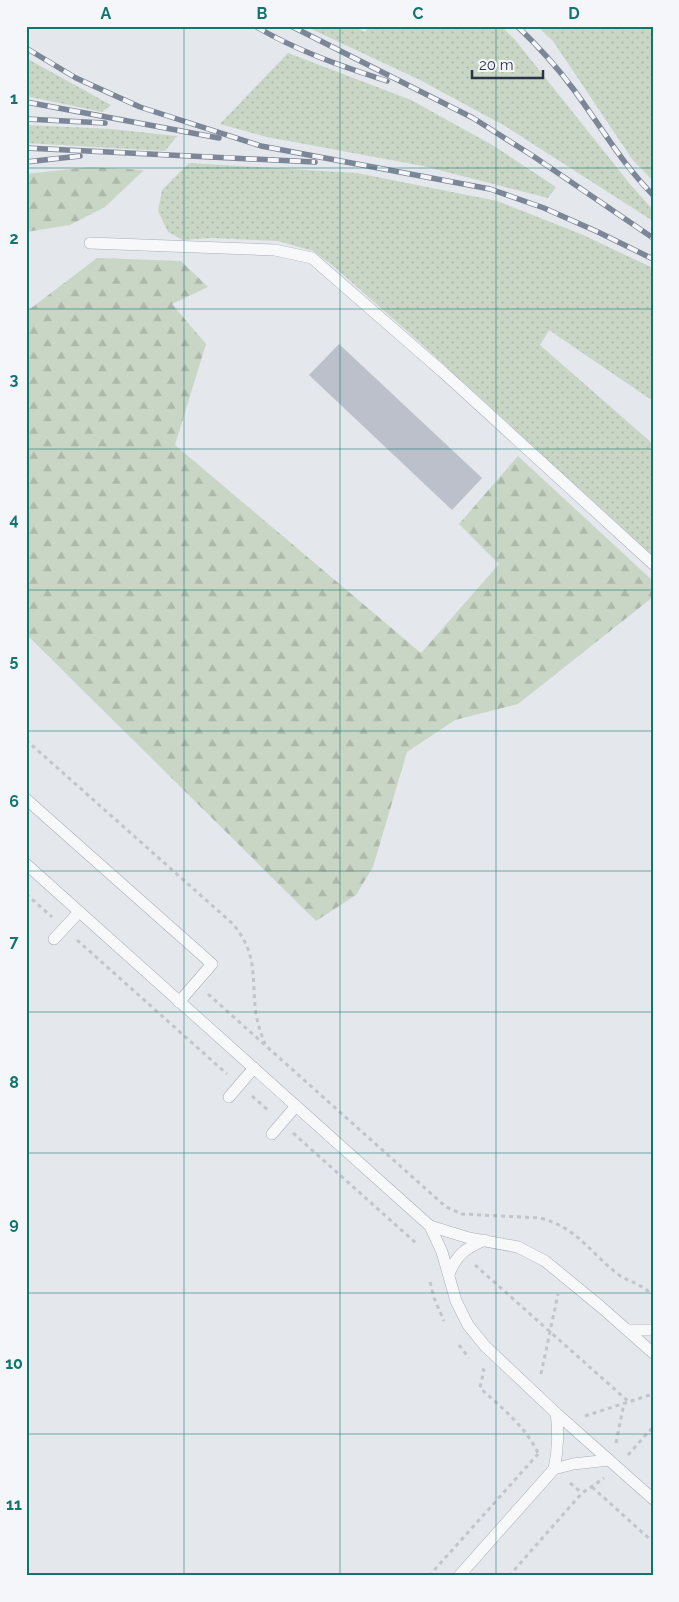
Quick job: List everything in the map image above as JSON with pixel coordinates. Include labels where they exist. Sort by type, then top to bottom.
[{"type":"lane","points":[[90,243],[275,250],[312,258],[444,373],[653,564]]},
{"type":"lane","points":[[26,799],[212,964],[179,1002]]},
{"type":"lane","points":[[26,864],[430,1226],[442,1252],[456,1301],[468,1324],[485,1346],[556,1413],[613,1459],[653,1499]]},
{"type":"lane","points":[[54,939],[79,912]]},
{"type":"lane","points":[[229,1097],[254,1068]]},
{"type":"lane","points":[[272,1134],[296,1106]]},
{"type":"lane","points":[[430,1226],[469,1238],[518,1247],[545,1261],[653,1353]]},
{"type":"lane","points":[[448,1274],[454,1260],[460,1253],[484,1240]]},
{"type":"lane","points":[[627,1330],[653,1330]]},
{"type":"lane","points":[[458,1576],[554,1469],[558,1449],[556,1413]]},
{"type":"lane","points":[[554,1469],[582,1462],[613,1459]]},
{"type":"path","points":[[26,740],[233,924],[251,956],[254,970],[256,1012],[259,1029],[265,1045]]},
{"type":"path","points":[[26,894],[421,1248]]},
{"type":"path","points":[[196,983],[446,1207],[462,1214],[540,1218],[552,1221],[575,1234],[620,1276],[643,1286],[653,1295]]},
{"type":"path","points":[[470,1261],[629,1402]]},
{"type":"path","points":[[430,1278],[434,1298],[447,1327]]},
{"type":"path","points":[[539,1382],[559,1289]]},
{"type":"path","points":[[457,1342],[474,1362]]},
{"type":"path","points":[[479,1366],[484,1370],[480,1388],[517,1421],[538,1454],[582,1493]]},
{"type":"path","points":[[577,1418],[653,1394]]},
{"type":"path","points":[[509,1576],[582,1493],[610,1474],[624,1403]]},
{"type":"path","points":[[613,1459],[653,1427]]},
{"type":"path","points":[[429,1576],[538,1454]]},
{"type":"path","points":[[592,1487],[653,1542]]},
{"type":"green space","points":[[310,26],[353,26],[365,32],[369,26],[501,26],[516,41],[653,210],[653,221],[505,126],[420,80],[309,28]]},
{"type":"green space","points":[[537,26],[649,26],[653,29],[653,181],[632,159],[553,41]]},
{"type":"green space","points":[[288,53],[411,100],[494,146],[556,187],[548,198],[423,166],[267,137],[220,124]]},
{"type":"green space","points":[[26,58],[111,105],[102,112],[26,96]]},
{"type":"green space","points":[[26,125],[111,129],[177,136],[165,151],[26,143]]},
{"type":"green space","points":[[189,163],[357,173],[497,201],[581,234],[653,268],[653,401],[549,330],[540,345],[653,444],[653,556],[416,339],[332,265],[313,251],[278,241],[212,238],[183,240],[168,232],[158,211],[162,190]]},
{"type":"green space","points":[[90,167],[144,170],[105,207],[70,225],[26,232],[26,174]]},
{"type":"green space","points":[[97,258],[181,261],[208,287],[172,304],[206,344],[175,445],[421,653],[499,564],[459,524],[518,456],[653,581],[653,597],[518,704],[455,720],[407,752],[373,867],[356,895],[316,921],[26,634],[26,605],[29,601],[26,597],[26,312]]},
{"type":"building","points":[[339,344],[482,478],[452,510],[309,375]]},
{"type":"railway","points":[[255,26],[336,64],[387,81]]},
{"type":"railway","points":[[291,26],[473,118],[533,156],[653,238]]},
{"type":"railway","points":[[517,26],[561,73],[621,157],[653,195]]},
{"type":"railway","points":[[26,48],[76,78],[140,107],[261,146],[490,189],[544,208],[653,259]]},
{"type":"railway","points":[[26,102],[219,138]]},
{"type":"railway","points":[[26,119],[105,123]]},
{"type":"railway","points":[[26,148],[315,162]]},
{"type":"railway","points":[[26,162],[80,156]]}]
